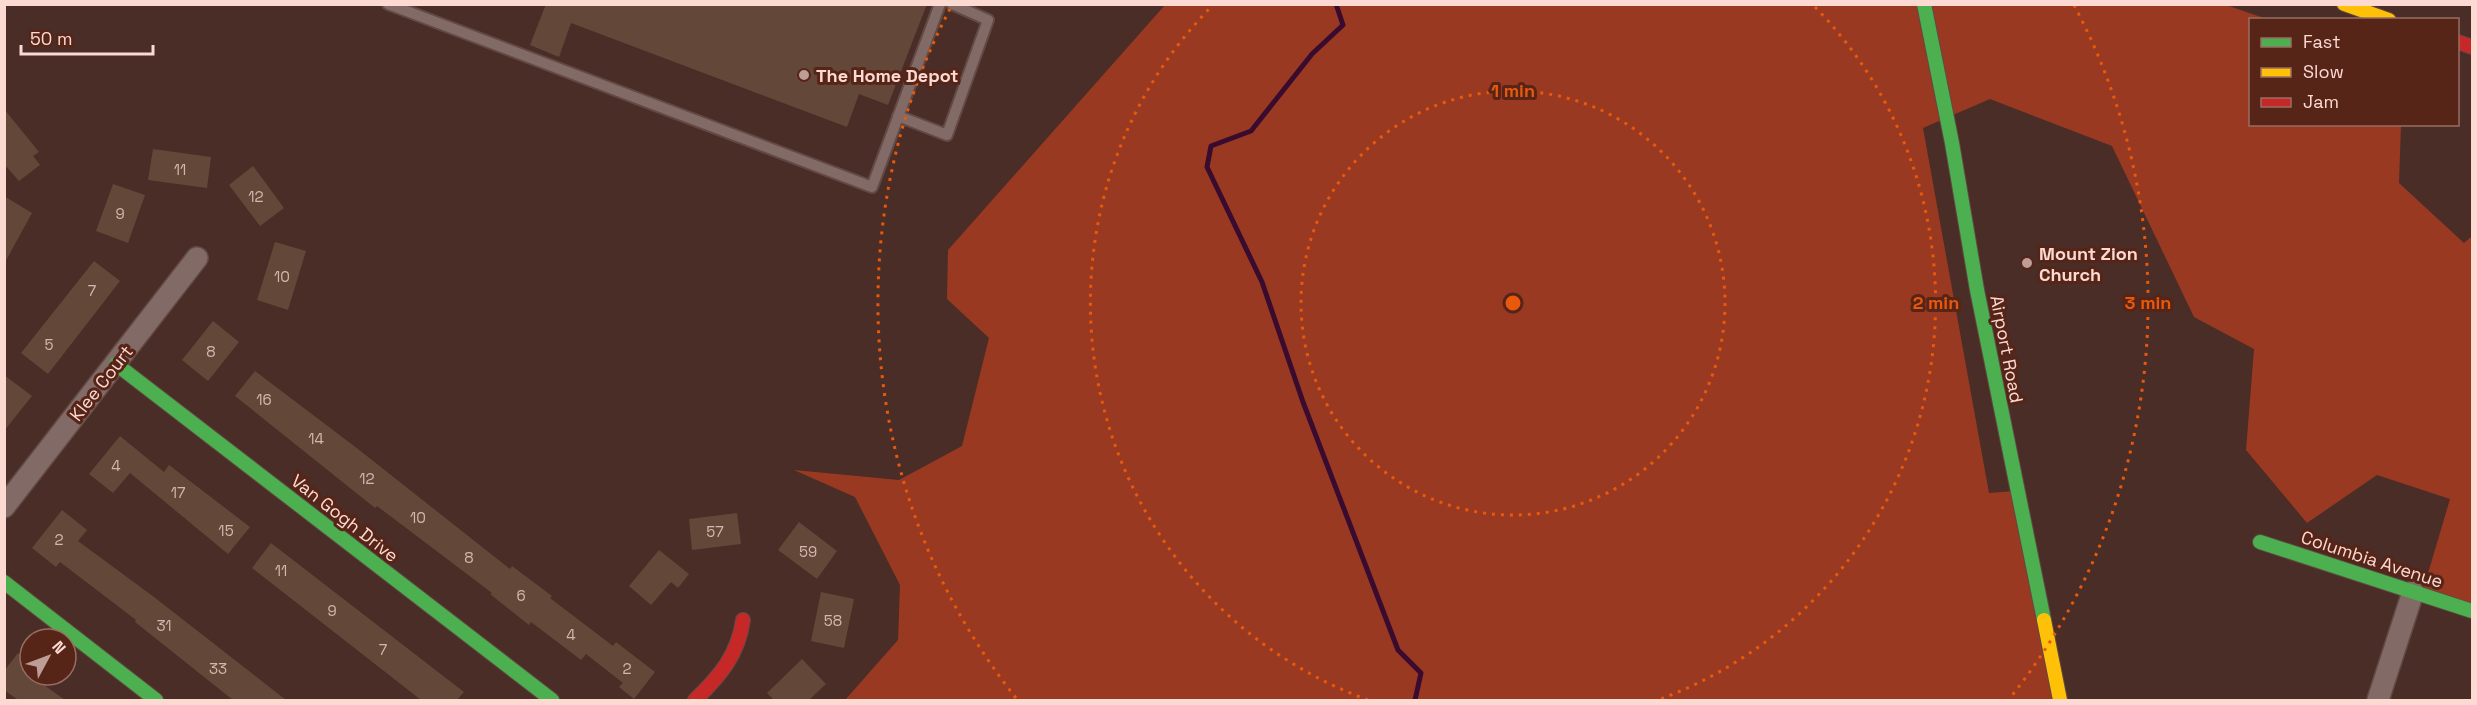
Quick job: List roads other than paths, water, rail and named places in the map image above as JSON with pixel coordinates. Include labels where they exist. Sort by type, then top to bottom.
[{"type":"street","name":"Airport Road","points":[[1924,4],[1952,143],[1977,290],[2060,700]]},
{"type":"street","points":[[2344,4],[2383,18]]},
{"type":"street","name":"Klee Court","points":[[4,507],[197,258]]},
{"type":"street","name":"Van Gogh Drive","points":[[116,364],[552,700]]},
{"type":"street","name":"Columbia Avenue","points":[[2260,542],[2472,611]]},
{"type":"street","points":[[4,582],[156,700]]},
{"type":"street","points":[[2378,700],[2413,592]]},
{"type":"street","points":[[695,700],[732,660],[740,645],[743,620]]},
{"type":"lane","points":[[388,4],[872,187],[940,4]]},
{"type":"lane","points":[[898,116],[947,135],[988,20],[952,4]]},
{"type":"waterway","points":[[1336,4],[1343,25],[1312,54],[1251,131],[1211,146],[1207,167],[1262,282],[1303,402],[1398,650],[1421,673],[1415,700]]},
{"type":"place","name":"The Home Depot","points":[[804,75]]},
{"type":"place","name":"Mount Zion Church","points":[[2027,263]]}]
